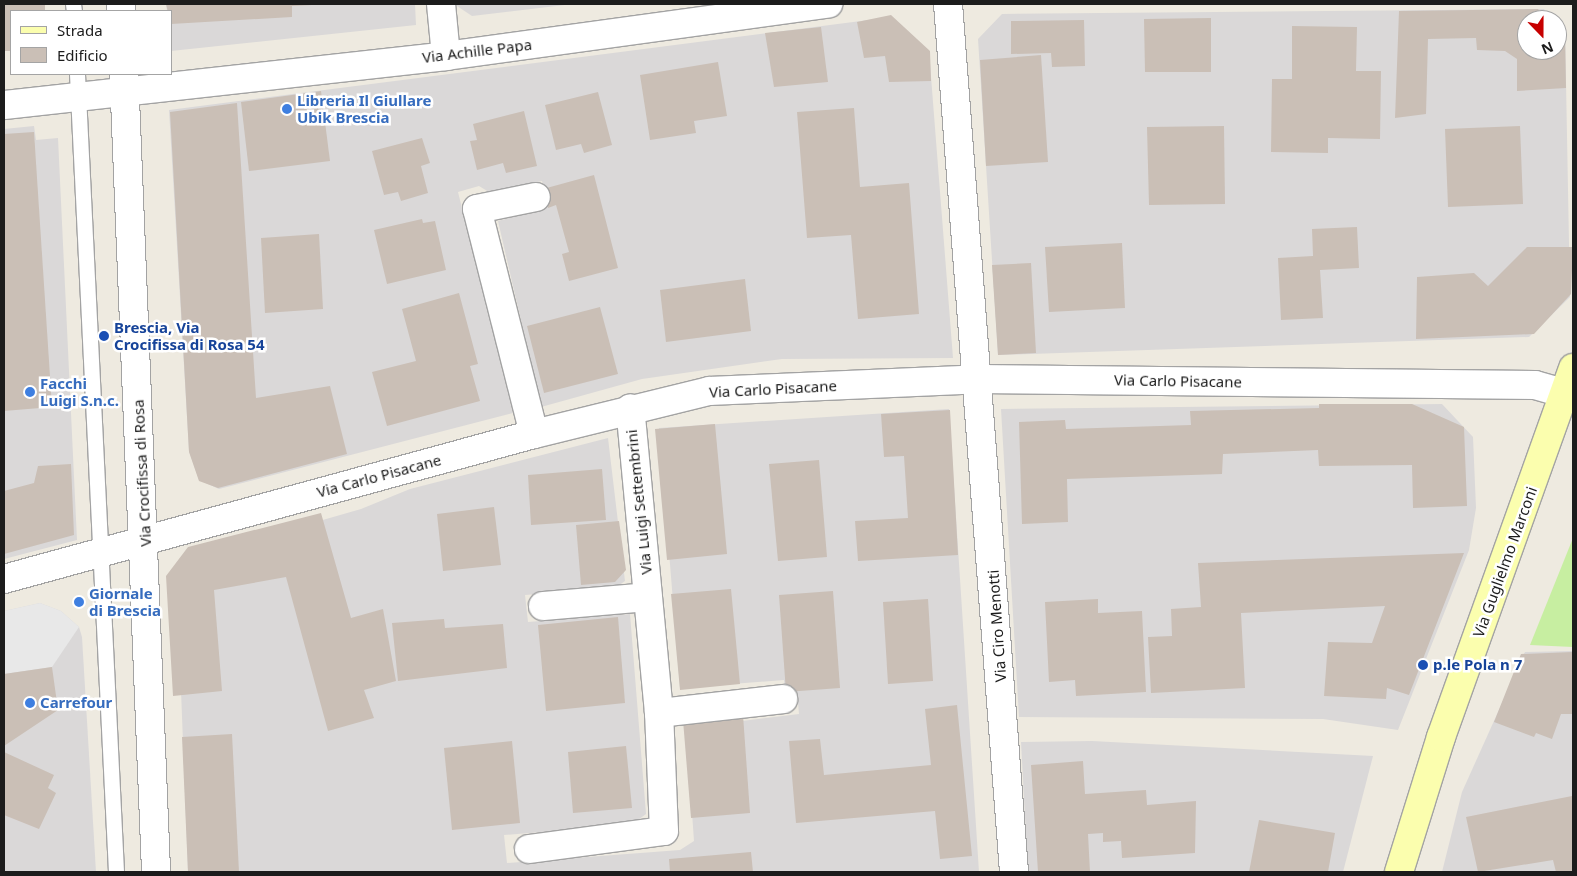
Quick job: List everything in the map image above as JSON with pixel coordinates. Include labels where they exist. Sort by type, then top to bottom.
[{"type":"main road","name":"Via Guglielmo Marconi","points":[[1399,872],[1441,737],[1571,387]]},
{"type":"street","points":[[441,4],[446,56]]},
{"type":"street","name":"Via Achille Papa","points":[[4,105],[78,85],[124,83],[446,56],[828,4]]},
{"type":"street","name":"Via Ciro Menotti","points":[[948,4],[979,379],[1014,872]]},
{"type":"street","name":"Via Crocifissa di Rosa","points":[[124,83],[145,540],[156,872]]},
{"type":"street","points":[[534,434],[477,209],[536,197]]},
{"type":"street","name":"Via Carlo Pisacane","points":[[4,579],[630,408],[709,391],[979,379],[1535,384],[1571,387]]},
{"type":"street","name":"Via Luigi Settembrini","points":[[529,849],[664,831],[659,713],[630,408]]},
{"type":"street","name":"Via Luigi Settembrini","points":[[542,606],[648,597]]},
{"type":"street","points":[[659,713],[783,699]]},
{"type":"lane","points":[[78,85],[116,872]]},
{"type":"shaded area","points":[[166,4],[415,4],[416,25],[172,51],[172,10],[167,10]]},
{"type":"shaded area","points":[[454,4],[573,4],[472,16]]},
{"type":"shaded area","points":[[1544,9],[1517,10],[1517,60],[1566,60],[1570,297],[1529,337],[998,355],[978,39],[1002,14]]},
{"type":"shaded area","points":[[892,17],[929,51],[953,358],[782,359],[642,379],[541,407],[498,221],[548,207],[542,181],[489,192],[479,186],[458,192],[513,413],[219,489],[199,480],[189,451],[169,110]]},
{"type":"shaded area","points":[[34,126],[36,140],[58,138],[77,540],[4,559],[4,129]]},
{"type":"shaded area","points":[[1442,404],[1473,437],[1476,508],[1469,550],[1398,730],[1323,719],[1019,717],[1001,409]]},
{"type":"shaded area","points":[[949,409],[979,872],[188,872],[177,587],[204,554],[361,509],[410,489],[608,438],[625,581],[615,588],[525,595],[528,622],[630,614],[646,814],[631,825],[504,835],[507,863],[680,850],[694,841],[686,728],[799,714],[797,691],[785,691],[784,680],[680,688],[659,428]]},
{"type":"shaded area","points":[[40,603],[61,611],[79,627],[82,637],[96,872],[4,872],[4,611]]},
{"type":"shaded area","points":[[40,603],[61,611],[79,627],[52,667],[4,674],[4,611]]},
{"type":"shaded area","points":[[1573,651],[1573,872],[1442,872],[1462,792],[1525,652]]},
{"type":"shaded area","points":[[1092,741],[1373,756],[1343,872],[1028,872],[1021,742]]},
{"type":"green space","points":[[1573,538],[1573,647],[1530,645]]},
{"type":"building","points":[[4,4],[45,4],[45,10],[10,10],[10,51],[4,51]]},
{"type":"building","points":[[166,4],[312,5],[292,6],[292,17],[172,24],[172,10],[168,10]]},
{"type":"building","points":[[1538,9],[1539,10],[1517,10],[1517,59],[1505,51],[1477,50],[1476,38],[1428,39],[1426,114],[1395,118],[1399,11]]},
{"type":"building","points":[[891,15],[930,51],[931,81],[889,82],[885,56],[864,58],[857,22]]},
{"type":"building","points":[[1211,18],[1211,72],[1145,72],[1144,19]]},
{"type":"building","points":[[1084,20],[1085,66],[1052,67],[1051,53],[1011,54],[1011,21]]},
{"type":"building","points":[[1292,26],[1357,27],[1356,71],[1381,71],[1380,139],[1328,138],[1328,153],[1271,152],[1272,79],[1292,79]]},
{"type":"building","points":[[821,27],[828,82],[774,87],[765,33]]},
{"type":"building","points":[[1041,55],[1048,162],[986,166],[980,60]]},
{"type":"building","points":[[1517,60],[1565,60],[1566,88],[1517,91]]},
{"type":"building","points":[[718,62],[727,116],[694,121],[696,133],[650,140],[640,75]]},
{"type":"building","points":[[321,91],[330,161],[249,171],[241,102]]},
{"type":"building","points":[[598,92],[612,145],[584,153],[581,144],[556,150],[545,105]]},
{"type":"building","points":[[237,103],[256,398],[330,386],[347,454],[218,488],[199,481],[189,452],[170,112]]},
{"type":"building","points":[[854,108],[860,187],[909,183],[919,314],[858,319],[851,235],[807,238],[797,112]]},
{"type":"building","points":[[524,111],[537,166],[506,173],[503,163],[477,170],[470,141],[477,140],[473,124]]},
{"type":"building","points":[[1224,126],[1225,204],[1149,205],[1147,127]]},
{"type":"building","points":[[1520,126],[1523,204],[1448,207],[1445,129]]},
{"type":"building","points":[[34,132],[52,407],[4,411],[4,134]]},
{"type":"building","points":[[422,138],[430,163],[421,166],[428,193],[401,201],[398,192],[384,195],[372,151]]},
{"type":"building","points":[[594,175],[618,268],[569,281],[562,254],[569,252],[556,205],[548,208],[543,189]]},
{"type":"building","points":[[422,219],[423,223],[435,221],[446,270],[387,284],[374,230]]},
{"type":"building","points":[[1357,227],[1359,268],[1320,270],[1323,318],[1281,320],[1278,258],[1313,256],[1312,229]]},
{"type":"building","points":[[319,234],[323,309],[265,313],[261,238]]},
{"type":"building","points":[[1122,243],[1125,308],[1049,312],[1045,247]]},
{"type":"building","points":[[1527,247],[1573,247],[1571,294],[1534,334],[1416,339],[1417,277],[1474,273],[1488,286]]},
{"type":"building","points":[[1031,263],[1036,353],[998,355],[992,265]]},
{"type":"building","points":[[745,279],[751,331],[666,342],[660,290]]},
{"type":"building","points":[[459,293],[478,364],[470,366],[480,401],[387,426],[372,372],[416,361],[402,309]]},
{"type":"building","points":[[600,307],[618,374],[544,393],[527,326]]},
{"type":"building","points":[[1319,404],[1412,404],[1464,427],[1467,506],[1413,508],[1412,465],[1319,466],[1318,450],[1223,454],[1222,474],[1067,479],[1068,522],[1022,524],[1019,422],[1065,420],[1066,429],[1191,425],[1190,411],[1319,408]]},
{"type":"building","points":[[950,410],[958,555],[858,561],[855,521],[908,518],[904,456],[884,457],[881,414]]},
{"type":"building","points":[[715,424],[727,554],[667,560],[655,429]]},
{"type":"building","points":[[819,460],[827,557],[778,561],[769,464]]},
{"type":"building","points":[[71,464],[74,535],[4,554],[4,491],[34,483],[38,466]]},
{"type":"building","points":[[602,469],[606,520],[531,525],[528,475]]},
{"type":"building","points":[[494,507],[501,565],[443,571],[437,514]]},
{"type":"building","points":[[321,513],[351,618],[383,609],[396,681],[364,690],[374,718],[328,731],[286,577],[214,590],[222,691],[173,696],[166,576],[188,547]]},
{"type":"building","points":[[619,521],[626,570],[615,582],[581,585],[576,525]]},
{"type":"building","points":[[1464,553],[1409,695],[1387,688],[1386,699],[1324,696],[1328,642],[1372,643],[1385,606],[1241,613],[1245,688],[1151,693],[1148,637],[1172,636],[1171,609],[1201,607],[1198,563]]},
{"type":"building","points":[[731,589],[740,684],[680,690],[671,594]]},
{"type":"building","points":[[833,591],[840,688],[786,692],[779,595]]},
{"type":"building","points":[[928,599],[933,681],[888,684],[883,602]]},
{"type":"building","points":[[1098,599],[1098,613],[1142,611],[1146,692],[1076,696],[1075,680],[1049,682],[1045,602]]},
{"type":"building","points":[[618,617],[625,703],[546,711],[538,625]]},
{"type":"building","points":[[444,619],[445,628],[503,624],[507,668],[398,681],[392,623]]},
{"type":"building","points":[[1573,652],[1573,714],[1561,714],[1552,739],[1536,733],[1534,737],[1494,722],[1521,654]]},
{"type":"building","name":"Carrefour","points":[[52,667],[58,710],[4,746],[4,674]]},
{"type":"building","points":[[957,705],[972,856],[940,859],[935,811],[796,823],[789,741],[820,739],[824,775],[931,765],[925,709]]},
{"type":"building","points":[[743,715],[750,813],[691,818],[683,720]]},
{"type":"building","points":[[232,734],[239,872],[188,872],[182,737]]},
{"type":"building","points":[[512,741],[520,823],[452,830],[444,748]]},
{"type":"building","points":[[626,746],[632,808],[573,813],[568,752]]},
{"type":"building","points":[[4,752],[54,775],[48,788],[56,793],[39,829],[4,815]]},
{"type":"building","points":[[1083,761],[1085,794],[1146,790],[1147,805],[1196,801],[1195,853],[1122,858],[1121,841],[1103,842],[1103,833],[1088,834],[1090,872],[1038,872],[1031,765]]},
{"type":"building","points":[[1572,796],[1573,872],[1556,872],[1553,860],[1478,872],[1466,817]]},
{"type":"building","points":[[1259,820],[1335,833],[1328,872],[1249,872]]},
{"type":"building","points":[[751,852],[753,872],[670,872],[669,859]]},
{"type":"place","name":"Libreria Il Giullare Ubik Brescia","points":[[287,109]]},
{"type":"place","name":"Brescia, Via Crocifissa di Rosa 54","points":[[104,336]]},
{"type":"place","name":"Facchi Luigi S.n.c.","points":[[30,392]]},
{"type":"place","name":"Giornale di Brescia","points":[[79,602]]},
{"type":"place","name":"p.le Pola n 7","points":[[1423,665]]},
{"type":"place","name":"Carrefour","points":[[30,703]]}]
